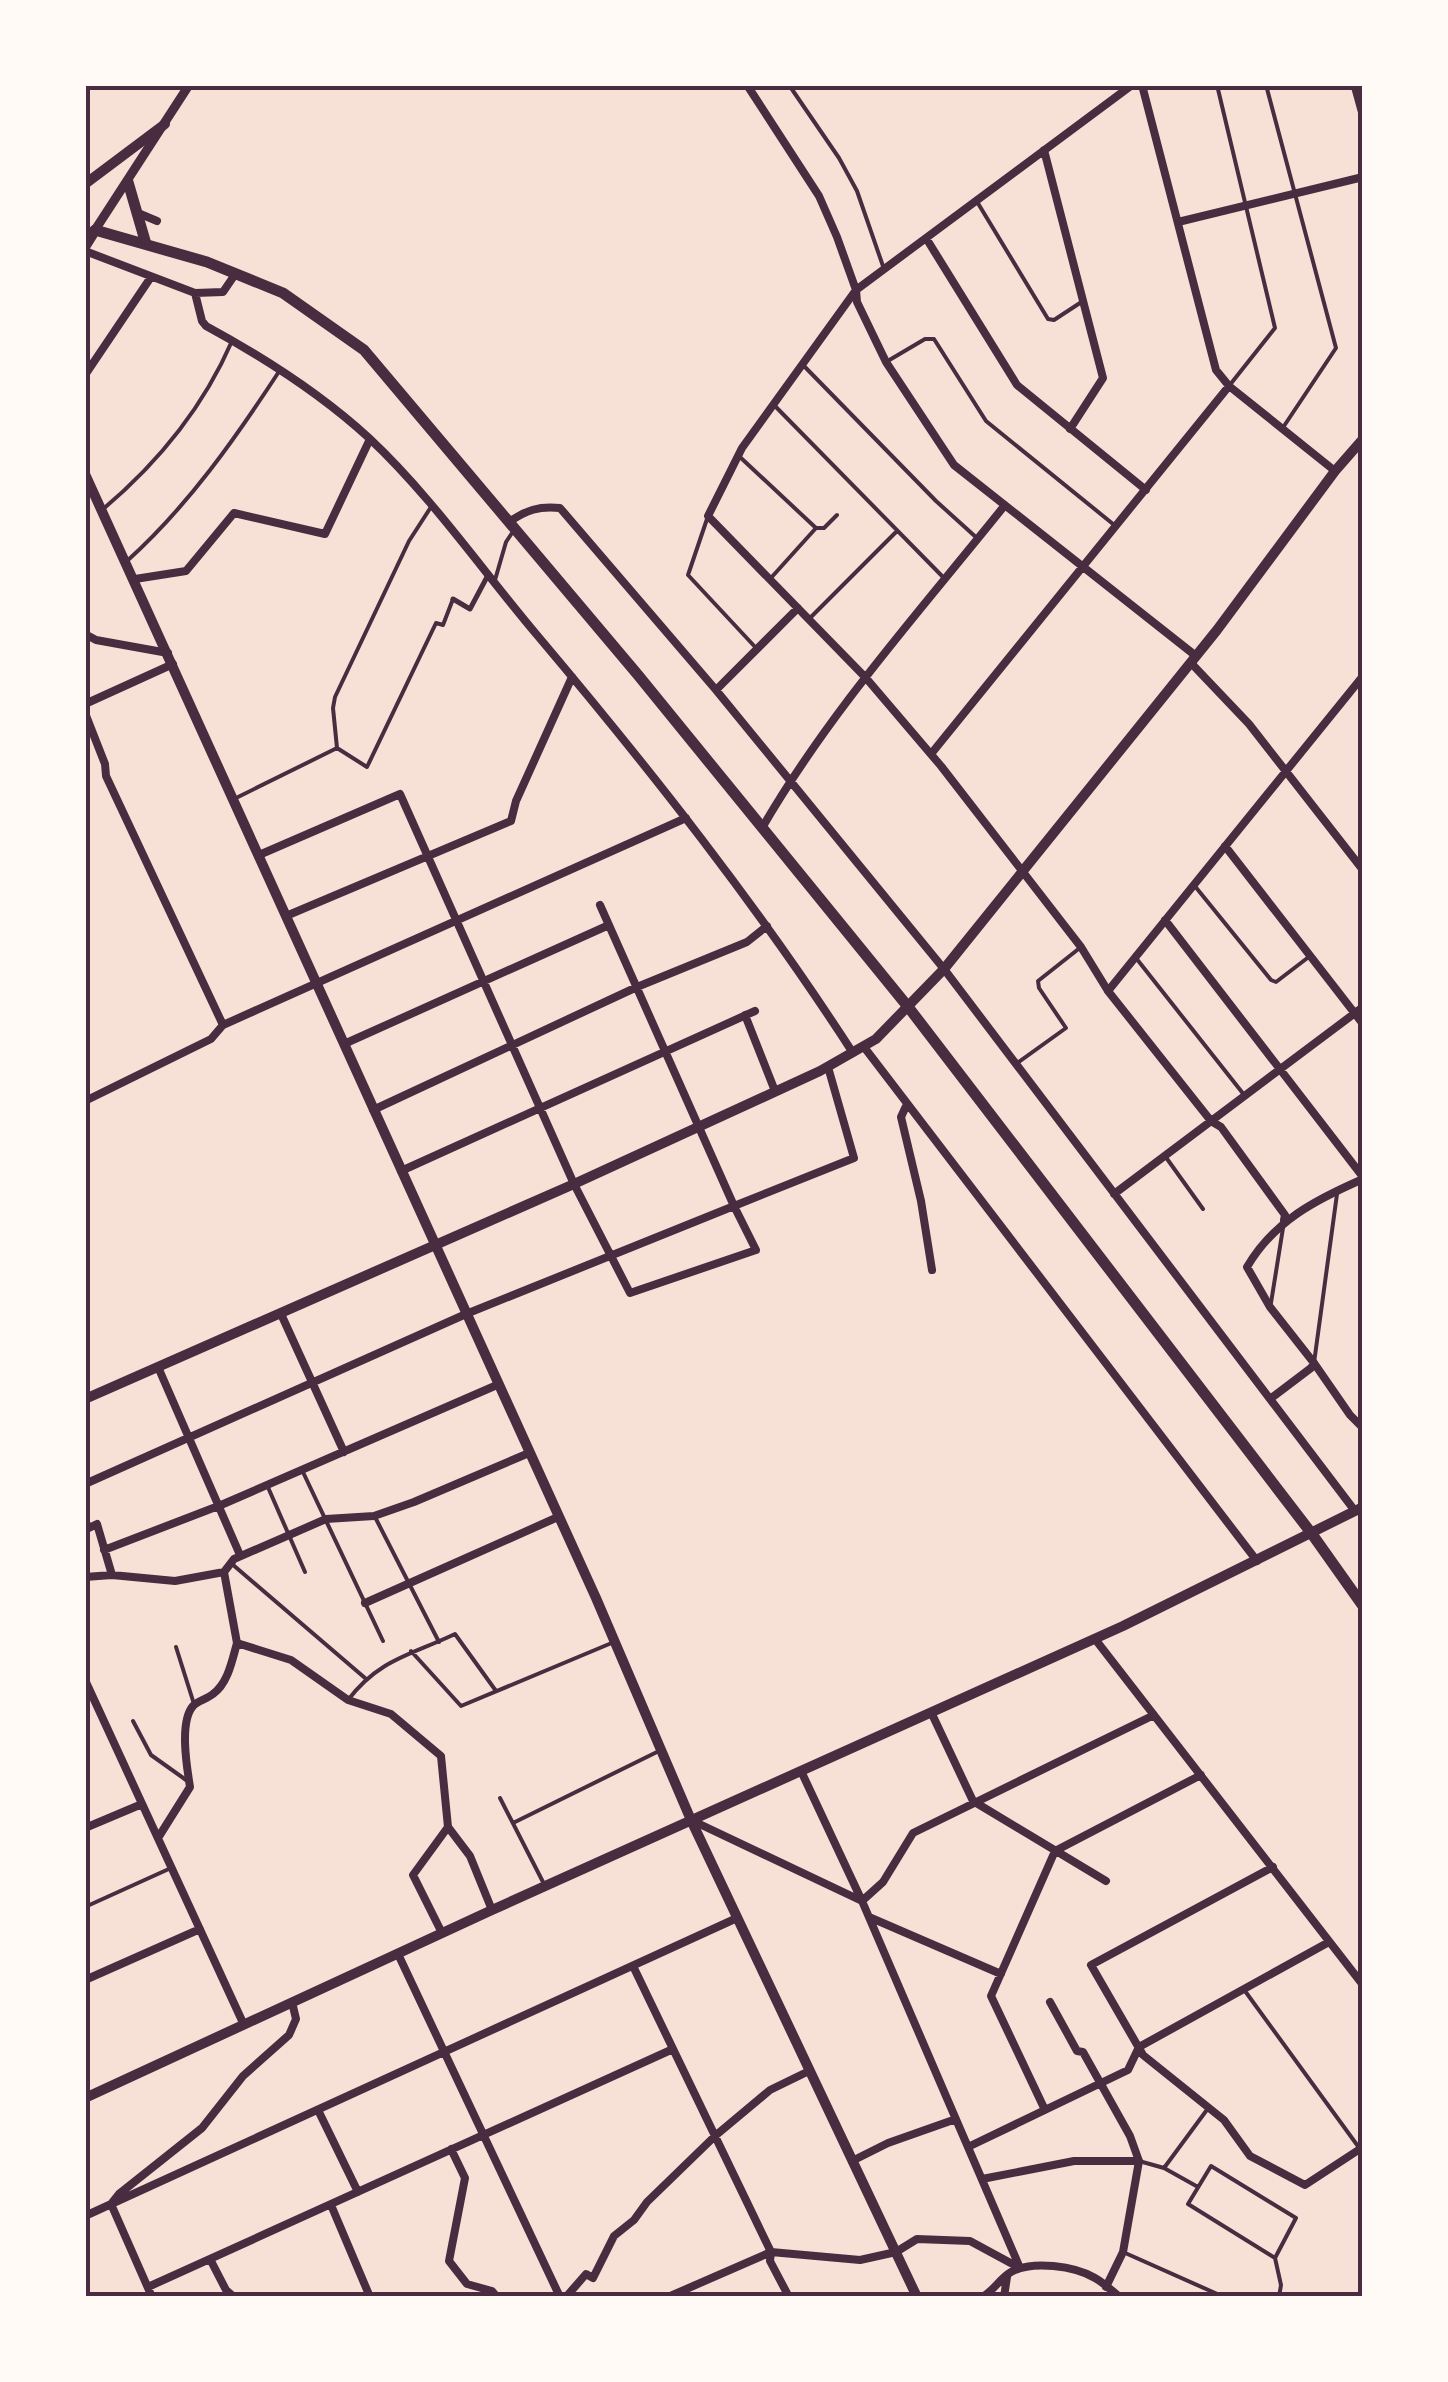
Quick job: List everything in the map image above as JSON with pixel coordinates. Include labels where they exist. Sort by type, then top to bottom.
[{"type":"main road","points":[[85,184],[164,124]]},
{"type":"main road","points":[[132,177],[146,244]]},
{"type":"main road","points":[[85,248],[90,228],[207,262],[284,294],[364,350],[909,1008],[1363,1606]]},
{"type":"main road","points":[[85,1399],[574,1184],[858,1050],[909,1008],[944,969],[1194,659],[1363,438]]},
{"type":"main road","points":[[1345,459],[1363,456]]},
{"type":"main road","points":[[85,474],[558,1517],[691,1820],[917,2297]]},
{"type":"main road","points":[[85,2098],[1094,1639],[1359,1509]]},
{"type":"street","points":[[90,228],[132,177],[189,85]]},
{"type":"street","points":[[747,85],[819,196],[856,290],[856,302],[886,362],[954,465],[1194,659],[1363,870]]},
{"type":"street","points":[[1132,85],[856,290],[737,455],[708,516],[866,678],[931,754],[1080,947],[1108,991],[1211,1122],[1221,1128],[1285,1215],[1284,1220]]},
{"type":"street","points":[[1142,85],[1216,370],[1229,386],[1335,470]]},
{"type":"street","points":[[1356,85],[1363,114]]},
{"type":"street","points":[[1044,150],[1103,378],[1070,429]]},
{"type":"street","points":[[132,177],[137,211],[140,216],[157,221]]},
{"type":"street","points":[[1178,222],[1363,178]]},
{"type":"street","points":[[926,238],[1017,385],[1146,490]]},
{"type":"street","points":[[85,248],[194,293],[223,292],[236,274]]},
{"type":"street","points":[[85,374],[150,277]]},
{"type":"street","points":[[194,293],[202,321],[280,370],[370,439],[431,507],[686,818],[858,1050],[908,1104],[1257,1561]]},
{"type":"street","points":[[931,754],[1229,386]]},
{"type":"street","points":[[134,578],[186,571],[234,513],[325,534],[370,439]]},
{"type":"street","points":[[762,828],[790,780],[866,678],[1005,505]]},
{"type":"street","points":[[512,526],[527,510],[541,506],[560,508],[716,690],[944,969],[1270,1399],[1359,1509]]},
{"type":"street","points":[[453,600],[470,609],[490,580]]},
{"type":"street","points":[[716,690],[798,608]]},
{"type":"street","points":[[85,634],[171,659]]},
{"type":"street","points":[[85,704],[171,659]]},
{"type":"street","points":[[1108,991],[1363,676]]},
{"type":"street","points":[[286,916],[511,821],[516,800],[572,677]]},
{"type":"street","points":[[85,713],[106,764],[106,776],[222,1025]]},
{"type":"street","points":[[259,855],[400,794],[574,1184],[630,1293],[756,1250],[600,905]]},
{"type":"street","points":[[85,1101],[211,1039],[222,1025],[686,818]]},
{"type":"street","points":[[1226,846],[1363,1024]]},
{"type":"street","points":[[1165,920],[1363,1178],[1284,1220],[1247,1268],[1270,1307],[1363,1428]]},
{"type":"street","points":[[344,1044],[609,926]]},
{"type":"street","points":[[374,1110],[637,987],[747,942],[767,926]]},
{"type":"street","points":[[1114,1194],[1363,1007]]},
{"type":"street","points":[[401,1171],[754,1010]]},
{"type":"street","points":[[745,1015],[775,1091]]},
{"type":"street","points":[[85,1484],[466,1314],[854,1158],[828,1067]]},
{"type":"street","points":[[908,1104],[901,1117],[932,1270]]},
{"type":"street","points":[[280,1314],[344,1452]]},
{"type":"street","points":[[1270,1399],[1314,1362]]},
{"type":"street","points":[[158,1367],[240,1554]]},
{"type":"street","points":[[104,1550],[267,1485],[498,1384]]},
{"type":"street","points":[[85,1577],[112,1574],[175,1580],[224,1572],[240,1554],[326,1519],[374,1516],[529,1454]]},
{"type":"street","points":[[365,1603],[558,1517]]},
{"type":"street","points":[[85,1520],[89,1528],[96,1524],[112,1574]]},
{"type":"street","points":[[158,1838],[190,1787],[188,1715],[194,1704],[222,1686],[237,1643],[224,1572]]},
{"type":"street","points":[[1094,1639],[1363,1985]]},
{"type":"street","points":[[237,1643],[291,1660],[348,1700],[391,1714],[441,1756],[448,1827],[470,1856],[492,1910]]},
{"type":"street","points":[[85,1680],[244,2025]]},
{"type":"street","points":[[931,1712],[973,1801],[1106,1882]]},
{"type":"street","points":[[862,1901],[884,1882],[913,1832],[1154,1715]]},
{"type":"street","points":[[800,1771],[862,1901],[1020,2268]]},
{"type":"street","points":[[1045,2110],[991,1996],[1055,1850],[1201,1775]]},
{"type":"street","points":[[85,1828],[142,1804]]},
{"type":"street","points":[[691,1820],[862,1901]]},
{"type":"street","points":[[442,1933],[413,1875],[448,1827]]},
{"type":"street","points":[[1273,1868],[1091,1965],[1143,2054],[1224,2120],[1250,2156],[1305,2185],[1361,2148]]},
{"type":"street","points":[[868,1916],[1001,1974]]},
{"type":"street","points":[[85,2216],[737,1918]]},
{"type":"street","points":[[85,1980],[200,1930]]},
{"type":"street","points":[[968,2147],[1128,2070],[1139,2046],[1330,1942]]},
{"type":"street","points":[[398,1954],[563,2297],[586,2274],[593,2278],[614,2236],[715,2136],[770,2090],[809,2071]]},
{"type":"street","points":[[633,1966],[789,2297]]},
{"type":"street","points":[[111,2204],[202,2128],[244,2076],[289,2035],[296,2019],[292,2002]]},
{"type":"street","points":[[1050,2002],[1077,2051],[1084,2052],[1130,2136],[1139,2161],[1123,2252],[1106,2287]]},
{"type":"street","points":[[148,2286],[673,2050]]},
{"type":"street","points":[[318,2110],[358,2192]]},
{"type":"street","points":[[852,2161],[888,2142],[956,2119]]},
{"type":"street","points":[[451,2149],[465,2178],[449,2262],[466,2284],[497,2297]]},
{"type":"street","points":[[982,2179],[1074,2162],[1139,2161]]},
{"type":"street","points":[[111,2204],[152,2297]]},
{"type":"street","points":[[330,2204],[370,2297]]},
{"type":"street","points":[[668,2297],[771,2252],[860,2260],[896,2252],[918,2240],[970,2241],[1020,2268]]},
{"type":"street","points":[[210,2258],[226,2290],[234,2297]]},
{"type":"street","points":[[982,2297],[993,2291],[1007,2274],[1020,2268],[1063,2268],[1094,2276],[1120,2297]]},
{"type":"street","points":[[1004,2297],[1007,2274]]},
{"type":"lane","points":[[789,85],[839,158],[857,192],[884,269]]},
{"type":"lane","points":[[1217,85],[1275,328],[1229,386]]},
{"type":"lane","points":[[1266,85],[1336,348],[1282,428]]},
{"type":"lane","points":[[976,200],[1048,319],[1054,320],[1083,301]]},
{"type":"lane","points":[[886,362],[926,338],[934,339],[986,421],[1116,527]]},
{"type":"lane","points":[[102,510],[127,489],[188,422],[232,340]]},
{"type":"lane","points":[[804,366],[936,502],[978,539]]},
{"type":"lane","points":[[126,560],[160,531],[234,441],[280,370]]},
{"type":"lane","points":[[774,406],[945,579]]},
{"type":"lane","points":[[737,455],[816,528],[824,528],[838,515]]},
{"type":"lane","points":[[337,748],[335,697],[409,541],[431,507]]},
{"type":"lane","points":[[708,516],[688,575],[757,649]]},
{"type":"lane","points":[[490,580],[512,526]]},
{"type":"lane","points":[[770,580],[816,528]]},
{"type":"lane","points":[[809,620],[898,531]]},
{"type":"lane","points":[[337,748],[367,768],[436,623],[443,625],[453,600]]},
{"type":"lane","points":[[234,799],[337,748]]},
{"type":"lane","points":[[1194,885],[1271,980],[1276,982],[1310,956]]},
{"type":"lane","points":[[1016,1064],[1066,1028],[1038,982],[1080,947]]},
{"type":"lane","points":[[1135,957],[1244,1096]]},
{"type":"lane","points":[[1165,1156],[1203,1209]]},
{"type":"lane","points":[[1314,1362],[1338,1190]]},
{"type":"lane","points":[[1270,1307],[1284,1220]]},
{"type":"lane","points":[[302,1470],[384,1641]]},
{"type":"lane","points":[[267,1485],[305,1572]]},
{"type":"lane","points":[[374,1516],[438,1642]]},
{"type":"lane","points":[[231,1563],[365,1678]]},
{"type":"lane","points":[[348,1700],[365,1678],[394,1658],[455,1634],[496,1692]]},
{"type":"lane","points":[[411,1652],[461,1706],[614,1642]]},
{"type":"lane","points":[[176,1647],[194,1704]]},
{"type":"lane","points":[[133,1721],[151,1755],[190,1783]]},
{"type":"lane","points":[[513,1822],[660,1750]]},
{"type":"lane","points":[[500,1798],[545,1886]]},
{"type":"lane","points":[[85,1907],[172,1868]]},
{"type":"lane","points":[[1244,1989],[1361,2148]]},
{"type":"lane","points":[[1164,2168],[1209,2107]]},
{"type":"lane","points":[[1139,2161],[1164,2168],[1198,2188]]},
{"type":"lane","points":[[1275,2258],[1188,2204],[1211,2166],[1296,2218],[1275,2258],[1281,2284],[1279,2297]]},
{"type":"lane","points":[[1123,2252],[1224,2297]]}]
